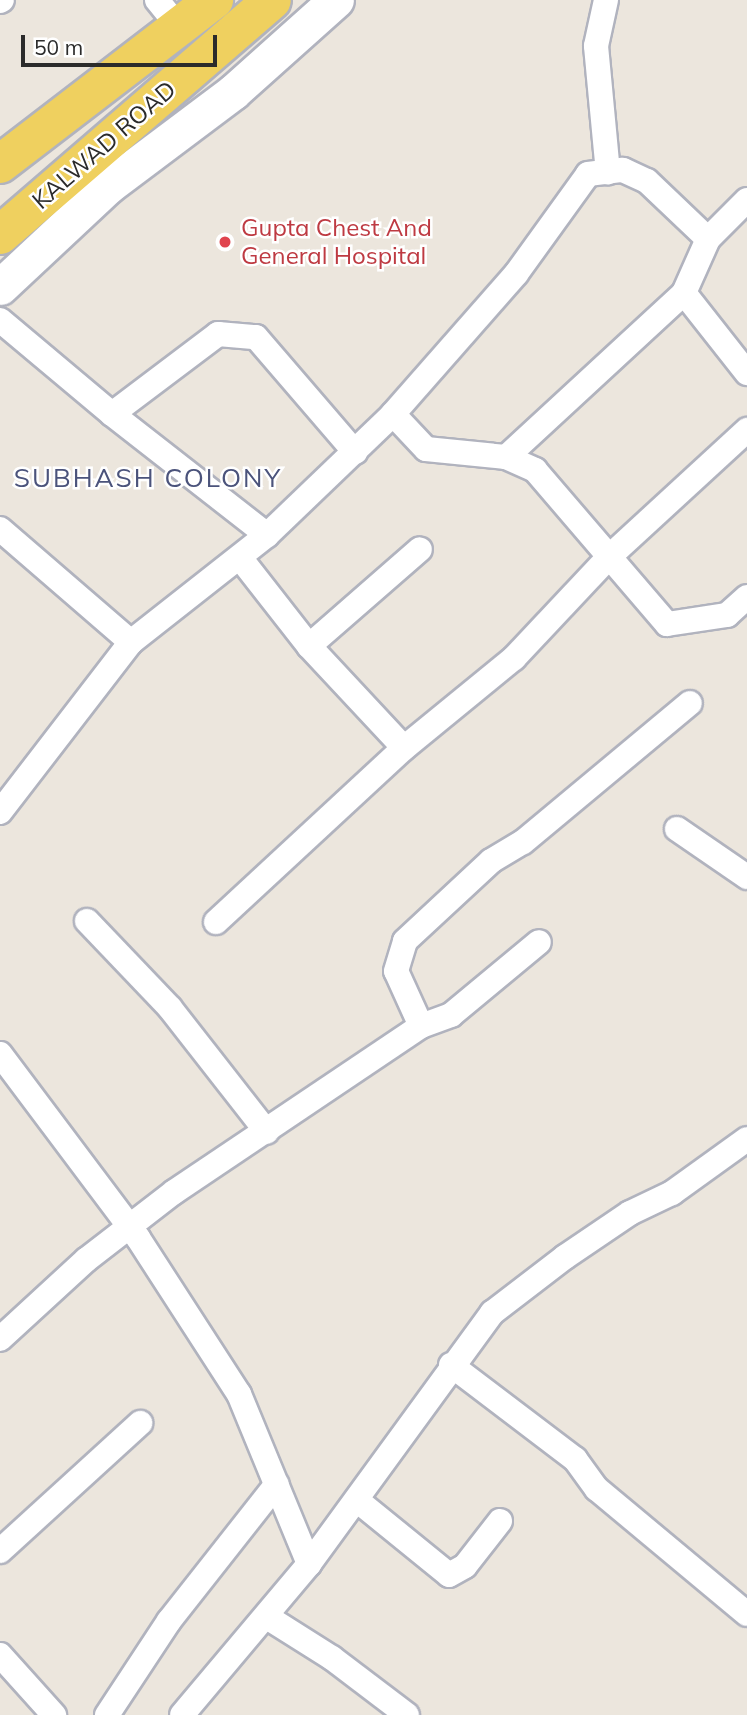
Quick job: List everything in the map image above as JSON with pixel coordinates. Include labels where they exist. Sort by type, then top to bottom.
[{"type":"main road","points":[[3,155],[169,14],[214,0]]},
{"type":"main road","name":"KALWAD ROAD","points":[[0,235],[272,0]]},
{"type":"street","points":[[0,287],[108,186],[233,92],[336,0]]},
{"type":"street","points":[[606,0],[596,46],[608,172]]},
{"type":"street","points":[[0,812],[131,642],[241,559],[393,414],[516,274],[588,174],[623,170],[647,181],[708,239]]},
{"type":"street","points":[[506,457],[684,293],[708,239],[745,206]]},
{"type":"street","points":[[684,293],[747,373]]},
{"type":"street","points":[[0,320],[112,414],[267,535]]},
{"type":"street","points":[[112,414],[199,345],[218,334],[237,332],[256,337],[355,452]]},
{"type":"street","points":[[393,414],[426,449],[506,457],[535,470],[667,624],[727,615],[747,597]]},
{"type":"street","points":[[216,922],[404,748],[514,658],[610,557],[743,440]]},
{"type":"street","points":[[0,529],[131,642]]},
{"type":"street","points":[[309,646],[420,549]]},
{"type":"street","points":[[241,559],[309,646],[404,748]]},
{"type":"street","points":[[421,1026],[396,971],[405,941],[491,861],[523,842],[690,703]]},
{"type":"street","points":[[677,829],[747,877]]},
{"type":"street","points":[[87,921],[170,1007],[267,1132]]},
{"type":"street","points":[[0,1339],[130,1226],[421,1026],[451,1015],[539,942]]},
{"type":"street","points":[[0,1054],[130,1226],[239,1394],[309,1564]]},
{"type":"street","points":[[182,1715],[267,1617],[358,1501],[450,1365],[492,1313],[565,1257],[630,1213],[672,1193],[745,1145]]},
{"type":"street","points":[[450,1365],[575,1460],[597,1489],[747,1614]]},
{"type":"street","points":[[0,1551],[140,1423]]},
{"type":"street","points":[[107,1715],[169,1621],[277,1484]]},
{"type":"street","points":[[358,1501],[449,1575],[465,1566],[500,1521]]},
{"type":"street","points":[[267,1617],[332,1658],[407,1715]]},
{"type":"street","points":[[0,1655],[54,1715]]},
{"type":"place","name":"Gupta Chest And General Hospital","points":[[225,242]]},
{"type":"district","name":"SUBHASH COLONY","points":[[148,478]]}]
